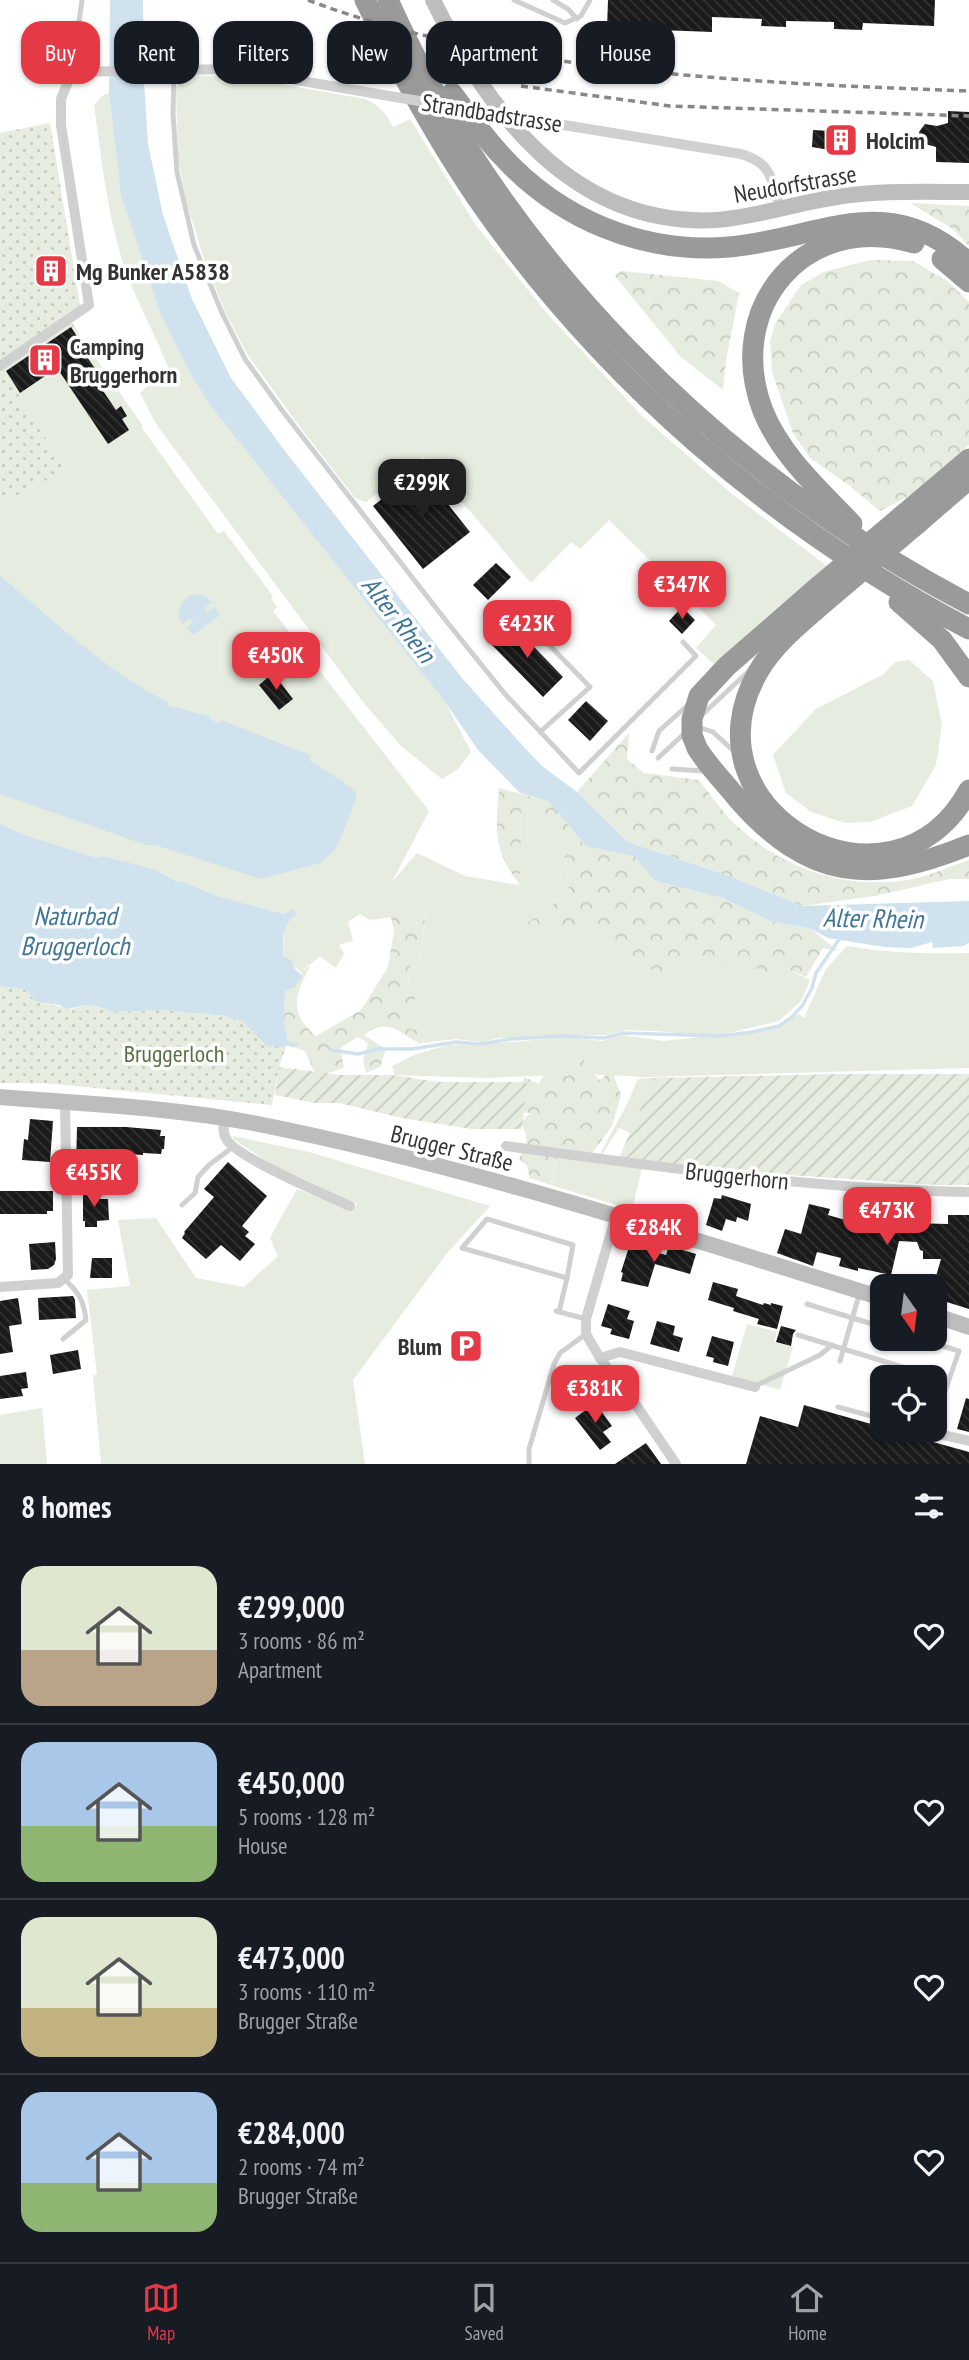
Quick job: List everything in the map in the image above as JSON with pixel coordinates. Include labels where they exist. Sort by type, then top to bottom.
[{"type":"highway","points":[[365,0],[407,83],[458,168],[497,226],[561,305],[630,381],[701,447],[767,501],[888,584],[969,629]]},
{"type":"highway","points":[[391,8],[502,157],[546,196],[605,229],[654,243],[703,248],[755,243],[842,224],[881,222],[910,227],[928,234],[946,244],[969,263]]},
{"type":"highway","points":[[391,8],[429,81],[487,174],[537,244],[597,316],[645,366],[722,437],[786,488],[877,552],[969,604]]},
{"type":"highway","points":[[877,552],[799,466],[771,427],[761,403],[752,366],[753,340],[760,313],[776,284],[801,258],[827,244],[857,237],[895,238],[922,246],[969,282]]},
{"type":"highway","points":[[969,459],[910,519],[826,591],[752,644],[705,689],[696,703],[691,727],[697,748],[755,819],[778,840],[804,856],[851,869],[886,868],[914,863],[969,845]]},
{"type":"highway","points":[[910,519],[969,479]]},
{"type":"highway","points":[[837,550],[930,627],[947,645],[969,677]]},
{"type":"highway","points":[[826,591],[761,667],[747,699],[742,732],[747,765],[762,799],[782,823],[797,834],[819,845],[854,853],[887,851],[918,841],[948,818],[969,790]]},
{"type":"main road","name":"Neudorfstrasse","points":[[433,0],[455,44],[502,114],[546,160],[583,186],[622,205],[673,217],[716,220],[855,195],[969,192]]},
{"type":"main road","name":"Brugger Straße","points":[[0,1097],[252,1123],[617,1215],[870,1295]]},
{"type":"main road","points":[[947,1319],[969,1327]]},
{"type":"street","name":"Strandbadstrasse","points":[[199,69],[232,69],[741,154],[755,158],[767,168],[780,208]]},
{"type":"street","points":[[0,366],[89,305],[61,125],[61,99],[67,84]]},
{"type":"street","points":[[0,1287],[58,1283],[64,1279],[69,1269],[65,1102]]},
{"type":"street","points":[[225,1119],[223,1133],[233,1147],[350,1206]]},
{"type":"street","name":"Bruggerhorn","points":[[506,1146],[698,1173],[923,1191],[969,1192]]},
{"type":"street","points":[[617,1215],[586,1319],[586,1334],[600,1358],[676,1464]]},
{"type":"street","points":[[600,1358],[620,1352],[755,1387]]},
{"type":"street","points":[[947,1436],[969,1441]]},
{"type":"lane","points":[[79,21],[82,0]]},
{"type":"lane","points":[[514,0],[565,23],[577,19],[590,0]]},
{"type":"lane","points":[[552,0],[568,9],[577,19]]},
{"type":"lane","points":[[171,84],[177,172],[191,233],[222,313],[245,359],[447,622],[540,732],[579,773],[696,656],[683,642]]},
{"type":"lane","points":[[526,621],[590,687],[540,732]]},
{"type":"lane","points":[[657,758],[691,727],[707,708],[785,638]]},
{"type":"lane","points":[[652,751],[659,731],[705,689]]},
{"type":"lane","points":[[691,727],[713,732],[747,765]]},
{"type":"lane","points":[[672,769],[715,773]]},
{"type":"lane","points":[[182,1205],[195,1193],[198,1177],[233,1147]]},
{"type":"lane","points":[[567,1278],[463,1248],[487,1219],[573,1245],[567,1278],[558,1311],[586,1319]]},
{"type":"lane","points":[[63,1339],[86,1320],[84,1304],[78,1291],[64,1279]]},
{"type":"lane","points":[[839,1361],[860,1292]]},
{"type":"lane","points":[[807,1304],[870,1323]]},
{"type":"lane","points":[[529,1464],[529,1449],[554,1364],[559,1353],[586,1334]]},
{"type":"lane","points":[[798,1335],[948,1381]]},
{"type":"lane","points":[[755,1387],[820,1355],[832,1345]]},
{"type":"lane","points":[[947,1348],[958,1351],[947,1384]]},
{"type":"lane","points":[[838,1407],[870,1416]]},
{"type":"green space","points":[[199,75],[213,76],[213,84],[280,84],[365,99],[382,110],[393,127],[410,119],[475,224],[550,317],[643,417],[731,493],[828,567],[715,665],[696,648],[716,625],[609,520],[580,549],[571,542],[531,583],[424,457],[366,502],[355,498],[248,355],[226,314],[205,262],[186,201],[178,158],[176,88],[178,84],[199,84]]},
{"type":"green space","points":[[109,93],[121,196],[161,316],[188,370],[212,408],[445,702],[471,752],[458,769],[442,779],[401,746],[363,702],[156,424],[140,393],[168,367],[130,282],[111,217],[94,105]]},
{"type":"green space","points":[[50,123],[80,305],[67,315],[89,349],[17,397],[67,469],[0,505],[0,133]]},
{"type":"green space","points":[[910,203],[969,206],[969,246],[953,229]]},
{"type":"green space","points":[[870,260],[913,261],[947,281],[969,302],[969,445],[911,495],[880,511],[810,458],[793,433],[772,372],[770,341],[775,324],[801,285],[824,272]]},
{"type":"green space","points":[[621,271],[718,281],[739,293],[723,390],[681,357],[615,276]]},
{"type":"green space","points":[[89,349],[218,534],[224,531],[273,596],[271,598],[277,607],[273,611],[429,811],[392,882],[417,853],[465,876],[519,885],[521,806],[562,830],[569,892],[520,928],[596,934],[663,977],[691,955],[717,969],[739,958],[769,976],[780,966],[810,980],[801,1001],[779,1021],[712,1037],[775,1028],[799,1014],[804,1018],[826,969],[847,946],[908,952],[969,953],[969,1068],[645,1077],[587,1074],[485,1078],[395,1075],[392,1066],[414,1055],[448,1045],[565,1037],[602,1041],[622,1035],[663,1041],[709,1036],[626,1030],[605,1035],[500,1038],[482,1042],[456,1039],[422,1043],[430,1033],[395,1026],[419,990],[409,988],[410,964],[419,960],[426,913],[370,920],[360,914],[348,922],[353,941],[339,945],[344,954],[336,968],[320,956],[301,972],[283,957],[284,930],[288,920],[284,914],[214,895],[178,882],[154,869],[103,856],[96,859],[0,824],[0,505],[66,469],[16,397]]},
{"type":"green space","points":[[909,660],[933,681],[942,725],[936,765],[912,806],[870,822],[845,823],[811,812],[786,793],[773,755],[816,709],[884,674],[895,662]]},
{"type":"green space","points":[[629,733],[627,759],[644,773],[699,780],[736,825],[755,841],[796,865],[841,879],[889,882],[913,879],[969,860],[969,879],[949,879],[875,896],[802,906],[729,876],[628,842],[577,792]]},
{"type":"green space","points":[[499,788],[548,801],[586,846],[634,855],[655,881],[723,898],[770,921],[811,929],[838,951],[823,948],[806,977],[780,966],[770,976],[739,959],[717,969],[691,956],[663,977],[596,934],[519,929],[569,892],[562,831],[521,807],[520,885],[500,850],[497,828]]},
{"type":"green space","points":[[426,912],[419,961],[410,965],[409,988],[420,991],[396,1026],[431,1033],[420,1044],[392,1028],[379,1027],[364,1035],[386,1049],[380,1067],[366,1073],[363,1061],[368,1043],[358,1037],[340,1048],[344,1068],[317,1077],[305,1051],[287,1045],[285,991],[303,976],[301,972],[310,966],[297,1002],[301,1019],[316,1036],[361,1010],[388,967],[394,931],[390,913]]},
{"type":"green space","name":"Bruggerloch","points":[[0,986],[26,990],[36,1002],[72,1009],[87,1005],[112,1012],[162,1010],[225,1016],[242,1021],[263,1044],[283,1047],[287,1044],[279,1067],[272,1105],[43,1083],[0,1083]]},
{"type":"green space","points":[[578,1053],[599,1080],[612,1071],[621,1095],[612,1126],[582,1167],[556,1159],[551,1185],[530,1178],[527,1166],[519,1159],[527,1140],[522,1122],[530,1113],[515,1112],[524,1077],[539,1084],[547,1068],[568,1076],[572,1060]]},
{"type":"green space","points":[[279,1067],[340,1075],[393,1075],[438,1082],[527,1082],[522,1129],[471,1129],[402,1118],[339,1103],[315,1103],[275,1095]]},
{"type":"green space","points":[[969,1074],[969,1185],[699,1169],[619,1158],[654,1078]]},
{"type":"green space","points":[[668,1077],[666,1092],[635,1135],[619,1128],[602,1155],[601,1152],[638,1079]]},
{"type":"green space","points":[[233,1136],[309,1152],[490,1206],[448,1252],[353,1380],[365,1464],[101,1464],[93,1376],[97,1374],[87,1290],[130,1286],[118,1220],[156,1218],[196,1278],[244,1287],[278,1256],[270,1238],[297,1189],[353,1210],[357,1204],[273,1165],[233,1139]]},
{"type":"green space","points":[[557,1157],[642,1168],[632,1210],[551,1185]]},
{"type":"green space","points":[[747,1324],[777,1332],[774,1342],[793,1347],[780,1390],[732,1376]]},
{"type":"green space","points":[[42,1408],[47,1464],[0,1464],[0,1415]]},
{"type":"water","name":"Alter Rhein","points":[[110,0],[143,0],[143,21],[114,21],[114,84],[144,84],[148,144],[163,215],[192,299],[231,378],[462,678],[542,766],[577,792],[628,842],[729,876],[802,906],[969,901],[969,943],[963,946],[933,948],[932,942],[911,948],[884,947],[828,938],[811,929],[770,921],[723,898],[655,881],[634,856],[586,846],[548,801],[520,793],[478,750],[445,702],[212,408],[188,370],[161,316],[121,196],[109,93]]},
{"type":"water","points":[[0,576],[101,660],[168,702],[167,705],[211,717],[211,720],[219,723],[221,720],[310,755],[309,760],[355,791],[356,799],[336,849],[320,863],[261,879],[155,845],[146,845],[0,794]]},
{"type":"water","points":[[195,594],[212,602],[204,608],[207,612],[214,607],[220,615],[193,635],[187,627],[193,622],[190,618],[182,624],[179,610],[182,602]]},
{"type":"water","name":"Naturbad Bruggerloch","points":[[0,824],[96,858],[103,856],[154,869],[178,882],[214,895],[284,914],[293,909],[296,915],[285,928],[283,957],[291,960],[295,969],[303,976],[291,989],[285,991],[287,1044],[284,1047],[266,1046],[242,1021],[225,1016],[162,1010],[112,1012],[87,1005],[67,1009],[59,1005],[36,1002],[26,990],[0,986]]},
{"type":"building","points":[[608,0],[935,0],[934,26],[863,23],[862,30],[834,29],[834,22],[786,21],[786,27],[761,26],[762,19],[712,17],[712,32],[675,31],[675,21],[607,21]]},
{"type":"building","points":[[948,111],[969,112],[969,163],[936,162],[936,147],[925,144],[920,139],[919,132],[925,124],[937,126],[948,123]]},
{"type":"building","name":"Holcim","points":[[813,130],[850,132],[835,151],[812,147]]},
{"type":"building","points":[[71,327],[96,370],[91,373],[116,410],[121,406],[127,416],[122,419],[129,430],[108,444],[57,368],[20,393],[6,371]]},
{"type":"building","points":[[420,469],[470,532],[423,569],[373,506]]},
{"type":"building","points":[[496,563],[511,577],[488,600],[473,585]]},
{"type":"building","points":[[682,607],[695,620],[682,634],[669,621]]},
{"type":"building","points":[[512,624],[563,677],[543,697],[491,644]]},
{"type":"building","points":[[273,673],[293,699],[279,710],[259,685]]},
{"type":"building","points":[[586,701],[608,721],[590,741],[568,720]]},
{"type":"building","points":[[30,1119],[53,1121],[50,1162],[22,1160]]},
{"type":"building","points":[[77,1127],[161,1130],[160,1136],[165,1136],[164,1149],[161,1154],[113,1153],[112,1167],[76,1166]]},
{"type":"building","points":[[228,1162],[267,1196],[242,1226],[249,1232],[245,1236],[255,1244],[240,1261],[221,1245],[206,1259],[182,1238],[184,1232],[214,1197],[204,1189]]},
{"type":"building","points":[[83,1190],[94,1190],[95,1199],[108,1199],[109,1220],[97,1221],[97,1227],[85,1227]]},
{"type":"building","points":[[0,1191],[53,1191],[53,1211],[47,1211],[47,1214],[0,1214]]},
{"type":"building","points":[[722,1195],[751,1204],[748,1221],[737,1217],[736,1222],[726,1219],[722,1231],[706,1225],[714,1198],[721,1199]]},
{"type":"building","points":[[809,1204],[830,1209],[828,1215],[880,1230],[881,1212],[912,1214],[911,1223],[948,1224],[948,1215],[969,1215],[969,1309],[947,1302],[947,1274],[937,1274],[941,1259],[923,1259],[923,1251],[917,1242],[899,1241],[891,1274],[886,1274],[839,1266],[841,1258],[817,1252],[813,1266],[777,1253],[785,1229],[801,1234]]},
{"type":"building","points":[[55,1242],[54,1265],[48,1269],[31,1270],[29,1244]]},
{"type":"building","points":[[669,1246],[696,1254],[690,1274],[655,1264],[648,1287],[621,1281],[629,1247],[666,1255]]},
{"type":"building","points":[[92,1258],[112,1258],[112,1278],[90,1278]]},
{"type":"building","points":[[713,1282],[738,1289],[736,1296],[763,1305],[771,1303],[783,1306],[777,1329],[757,1324],[759,1319],[708,1300]]},
{"type":"building","points":[[73,1296],[76,1318],[39,1320],[38,1298]]},
{"type":"building","points":[[18,1298],[22,1324],[9,1326],[13,1352],[0,1354],[0,1301]]},
{"type":"building","points":[[608,1304],[630,1311],[627,1319],[634,1321],[629,1339],[610,1334],[612,1329],[601,1326]]},
{"type":"building","points":[[657,1321],[675,1326],[673,1335],[683,1338],[679,1352],[650,1344]]},
{"type":"building","points":[[781,1326],[796,1330],[791,1346],[776,1342]]},
{"type":"building","points":[[712,1336],[734,1342],[728,1366],[713,1362],[714,1358],[706,1356]]},
{"type":"building","points":[[78,1350],[81,1369],[53,1374],[50,1355]]},
{"type":"building","points":[[26,1372],[28,1388],[21,1389],[23,1396],[0,1399],[0,1376]]},
{"type":"building","points":[[966,1398],[969,1399],[969,1432],[957,1429]]},
{"type":"building","points":[[595,1403],[612,1426],[603,1432],[611,1442],[600,1450],[575,1418]]},
{"type":"building","points":[[804,1405],[870,1424],[870,1442],[933,1442],[969,1452],[969,1464],[746,1464],[760,1416],[798,1427]]},
{"type":"building","points":[[646,1443],[661,1464],[615,1464]]},
{"type":"waterway","name":"Alter Rhein","points":[[331,1050],[358,1054],[379,1049],[412,1049],[456,1042],[480,1044],[562,1036],[604,1038],[623,1033],[720,1036],[752,1032],[779,1026],[792,1017],[802,1006],[812,988],[816,973],[840,938]]},
{"type":"waterway","points":[[287,1044],[297,1044]]},
{"type":"railway","points":[[308,0],[369,21],[430,37],[556,60],[710,77],[969,91]]},
{"type":"railway","points":[[521,86],[670,106],[969,116]]},
{"type":"place","name":"Holcim","points":[[841,140]]},
{"type":"place","name":"Mg Bunker A5838","points":[[51,271]]},
{"type":"place","name":"Camping Bruggerhorn","points":[[45,360]]},
{"type":"place","name":"Blum","points":[[466,1346]]}]
